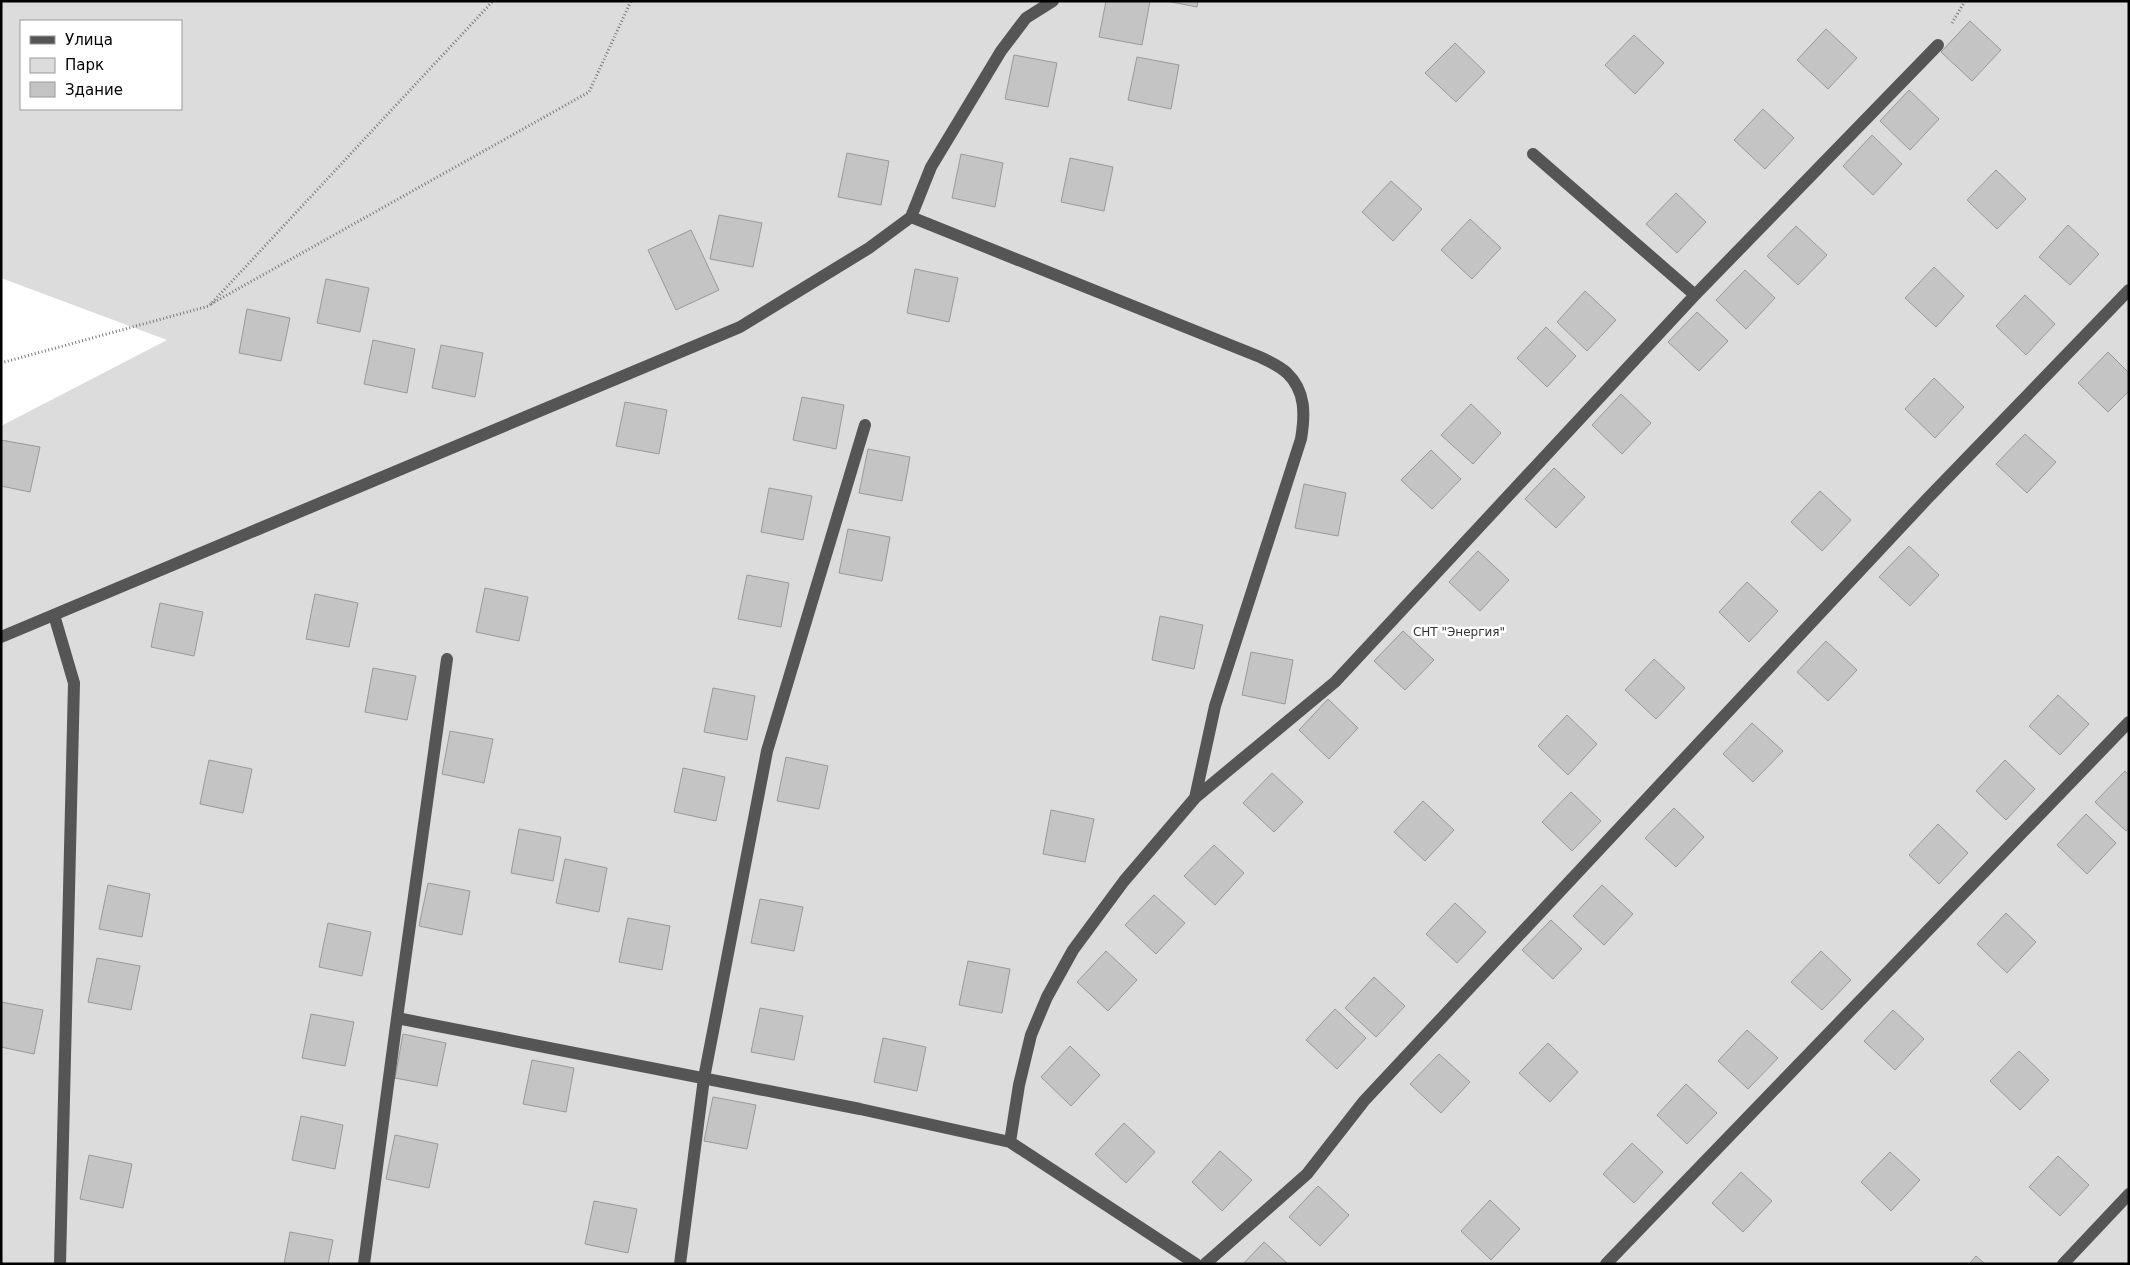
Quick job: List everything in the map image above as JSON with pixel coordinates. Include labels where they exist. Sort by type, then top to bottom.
[{"type":"street","points":[[1,637],[740,326],[869,248],[911,217],[932,167],[1001,51],[1026,18],[1053,1]]},
{"type":"street","points":[[1010,1142],[1019,1085],[1032,1035],[1048,998],[1073,950],[1124,881],[1195,798],[1335,682],[1695,295],[1938,45]]},
{"type":"street","points":[[1533,154],[1695,295]]},
{"type":"street","points":[[911,217],[1260,357],[1287,372],[1300,391],[1305,414],[1301,439],[1215,706],[1195,798]]},
{"type":"street","points":[[1205,1264],[1307,1174],[1364,1101],[1926,499],[2129,290]]},
{"type":"street","points":[[680,1264],[704,1078],[767,750],[865,425]]},
{"type":"street","points":[[54,615],[74,683],[60,1264]]},
{"type":"street","points":[[364,1264],[447,659]]},
{"type":"street","points":[[1606,1264],[2129,722]]},
{"type":"street","points":[[397,1018],[860,1109],[1010,1142],[1196,1264]]},
{"type":"street","points":[[2062,1264],[2129,1194]]},
{"type":"path","points":[[208,306],[493,1]]},
{"type":"path","points":[[1,363],[208,306],[589,92],[631,1]]},
{"type":"green space","name":"СНТ \"Энергия\"","points":[[1,1],[2129,1],[2129,1264],[1,1264],[1,426],[167,340],[1,278]]},
{"type":"building","points":[[1106,1],[1150,1],[1142,45],[1099,37]]},
{"type":"building","points":[[1166,1],[1198,1],[1197,7]]},
{"type":"building","points":[[1970,21],[2001,50],[1972,81],[1941,52]]},
{"type":"building","points":[[1826,29],[1857,58],[1828,89],[1797,60]]},
{"type":"building","points":[[1634,35],[1664,63],[1635,94],[1605,65]]},
{"type":"building","points":[[1455,43],[1485,72],[1456,102],[1425,73]]},
{"type":"building","points":[[1014,55],[1057,63],[1048,107],[1005,99]]},
{"type":"building","points":[[1137,57],[1179,65],[1171,109],[1128,100]]},
{"type":"building","points":[[1909,90],[1939,119],[1910,150],[1880,121]]},
{"type":"building","points":[[1763,109],[1794,138],[1765,169],[1734,140]]},
{"type":"building","points":[[1872,135],[1902,164],[1873,195],[1843,166]]},
{"type":"building","points":[[847,153],[889,161],[881,205],[838,197]]},
{"type":"building","points":[[961,154],[1003,163],[995,207],[952,198]]},
{"type":"building","points":[[1070,158],[1113,167],[1104,211],[1061,202]]},
{"type":"building","points":[[1996,170],[2026,199],[1997,229],[1967,200]]},
{"type":"building","points":[[1391,181],[1422,209],[1393,241],[1362,212]]},
{"type":"building","points":[[1676,193],[1706,222],[1677,253],[1646,224]]},
{"type":"building","points":[[719,215],[762,223],[753,267],[710,259]]},
{"type":"building","points":[[1470,219],[1501,248],[1472,279],[1441,250]]},
{"type":"building","points":[[2068,225],[2099,254],[2070,285],[2039,257]]},
{"type":"building","points":[[1796,226],[1827,255],[1798,285],[1767,256]]},
{"type":"building","points":[[691,230],[719,290],[676,310],[648,250]]},
{"type":"building","points":[[1934,267],[1964,296],[1936,327],[1905,298]]},
{"type":"building","points":[[915,269],[958,278],[949,322],[907,313]]},
{"type":"building","points":[[1745,270],[1775,298],[1746,329],[1716,300]]},
{"type":"building","points":[[326,279],[369,288],[360,332],[317,323]]},
{"type":"building","points":[[1585,291],[1616,320],[1587,351],[1557,322]]},
{"type":"building","points":[[2025,295],[2055,324],[2026,355],[1996,326]]},
{"type":"building","points":[[247,309],[290,318],[281,361],[239,353]]},
{"type":"building","points":[[1697,312],[1728,341],[1699,371],[1668,342]]},
{"type":"building","points":[[1546,327],[1576,356],[1547,387],[1517,358]]},
{"type":"building","points":[[373,340],[415,349],[407,393],[364,384]]},
{"type":"building","points":[[441,345],[483,353],[475,397],[432,388]]},
{"type":"building","points":[[2108,352],[2129,373],[2129,391],[2108,412],[2078,383]]},
{"type":"building","points":[[1934,378],[1964,407],[1935,438],[1905,409]]},
{"type":"building","points":[[1621,394],[1651,423],[1622,454],[1592,425]]},
{"type":"building","points":[[802,397],[844,405],[836,449],[793,440]]},
{"type":"building","points":[[625,402],[667,410],[659,454],[616,446]]},
{"type":"building","points":[[1471,404],[1501,433],[1473,464],[1441,435]]},
{"type":"building","points":[[2025,434],[2056,462],[2027,493],[1996,464]]},
{"type":"building","points":[[1,440],[40,447],[30,492],[1,486]]},
{"type":"building","points":[[868,449],[910,457],[902,501],[859,493]]},
{"type":"building","points":[[1431,450],[1461,479],[1432,509],[1401,480]]},
{"type":"building","points":[[1554,468],[1585,497],[1556,528],[1525,499]]},
{"type":"building","points":[[1304,484],[1346,493],[1338,536],[1295,528]]},
{"type":"building","points":[[769,488],[812,496],[803,540],[761,532]]},
{"type":"building","points":[[1820,491],[1851,520],[1822,551],[1791,522]]},
{"type":"building","points":[[848,529],[890,537],[882,581],[839,573]]},
{"type":"building","points":[[1909,546],[1939,575],[1910,606],[1879,577]]},
{"type":"building","points":[[1478,551],[1509,580],[1480,611],[1449,582]]},
{"type":"building","points":[[747,575],[789,583],[781,627],[738,619]]},
{"type":"building","points":[[1747,582],[1778,611],[1749,642],[1719,612]]},
{"type":"building","points":[[485,588],[528,597],[519,641],[476,632]]},
{"type":"building","points":[[315,594],[358,603],[349,647],[306,639]]},
{"type":"building","points":[[160,603],[203,612],[194,656],[151,647]]},
{"type":"building","points":[[1160,616],[1203,625],[1194,669],[1152,660]]},
{"type":"building","points":[[1403,631],[1434,660],[1405,690],[1374,661]]},
{"type":"building","points":[[1826,641],[1857,670],[1828,701],[1797,672]]},
{"type":"building","points":[[1251,652],[1293,660],[1285,704],[1242,695]]},
{"type":"building","points":[[1654,659],[1685,688],[1656,719],[1625,690]]},
{"type":"building","points":[[373,668],[416,676],[407,720],[365,712]]},
{"type":"building","points":[[713,688],[755,696],[747,740],[704,732]]},
{"type":"building","points":[[2058,695],[2089,724],[2060,755],[2029,726]]},
{"type":"building","points":[[1328,699],[1358,728],[1329,759],[1299,730]]},
{"type":"building","points":[[1567,715],[1597,744],[1568,775],[1538,746]]},
{"type":"building","points":[[1752,723],[1783,751],[1753,782],[1723,754]]},
{"type":"building","points":[[450,731],[493,739],[484,783],[442,774]]},
{"type":"building","points":[[786,757],[828,766],[819,809],[777,801]]},
{"type":"building","points":[[209,760],[252,769],[243,813],[200,804]]},
{"type":"building","points":[[2005,760],[2035,789],[2006,820],[1976,791]]},
{"type":"building","points":[[683,768],[725,777],[716,821],[674,812]]},
{"type":"building","points":[[2125,771],[2129,775],[2129,828],[2126,831],[2095,802]]},
{"type":"building","points":[[1272,773],[1303,802],[1274,832],[1243,803]]},
{"type":"building","points":[[1571,792],[1601,821],[1572,851],[1542,822]]},
{"type":"building","points":[[1423,801],[1454,830],[1425,861],[1394,832]]},
{"type":"building","points":[[1674,808],[1704,837],[1676,867],[1645,838]]},
{"type":"building","points":[[1051,810],[1094,819],[1085,862],[1043,854]]},
{"type":"building","points":[[2086,814],[2116,843],[2087,874],[2057,845]]},
{"type":"building","points":[[1938,824],[1968,853],[1939,884],[1909,855]]},
{"type":"building","points":[[519,829],[561,837],[553,881],[511,873]]},
{"type":"building","points":[[1214,845],[1244,873],[1215,905],[1184,876]]},
{"type":"building","points":[[565,859],[607,868],[599,912],[556,903]]},
{"type":"building","points":[[428,883],[470,891],[462,935],[419,926]]},
{"type":"building","points":[[108,885],[150,894],[142,937],[99,929]]},
{"type":"building","points":[[1602,885],[1633,914],[1604,945],[1573,916]]},
{"type":"building","points":[[1154,895],[1185,923],[1156,954],[1125,925]]},
{"type":"building","points":[[760,899],[803,907],[794,951],[751,943]]},
{"type":"building","points":[[1455,903],[1486,932],[1457,963],[1426,934]]},
{"type":"building","points":[[2006,913],[2036,942],[2007,973],[1977,944]]},
{"type":"building","points":[[628,918],[670,926],[662,970],[619,962]]},
{"type":"building","points":[[1551,920],[1582,949],[1553,979],[1522,950]]},
{"type":"building","points":[[328,923],[371,932],[362,976],[319,967]]},
{"type":"building","points":[[1106,951],[1137,980],[1108,1011],[1077,982]]},
{"type":"building","points":[[1821,951],[1851,980],[1822,1010],[1791,982]]},
{"type":"building","points":[[97,958],[140,966],[131,1010],[88,1002]]},
{"type":"building","points":[[968,961],[1010,969],[1002,1013],[959,1005]]},
{"type":"building","points":[[1374,977],[1405,1006],[1376,1037],[1345,1008]]},
{"type":"building","points":[[1,1002],[43,1010],[34,1054],[1,1047]]},
{"type":"building","points":[[760,1008],[803,1016],[794,1060],[751,1052]]},
{"type":"building","points":[[1335,1009],[1366,1038],[1337,1069],[1306,1040]]},
{"type":"building","points":[[1893,1010],[1924,1039],[1895,1070],[1864,1041]]},
{"type":"building","points":[[311,1014],[354,1022],[345,1066],[302,1058]]},
{"type":"building","points":[[1747,1030],[1778,1058],[1748,1089],[1718,1061]]},
{"type":"building","points":[[403,1034],[446,1043],[437,1086],[395,1078]]},
{"type":"building","points":[[883,1038],[926,1047],[917,1091],[874,1082]]},
{"type":"building","points":[[1548,1043],[1578,1072],[1550,1102],[1519,1073]]},
{"type":"building","points":[[1070,1046],[1100,1075],[1071,1106],[1041,1077]]},
{"type":"building","points":[[2019,1051],[2049,1080],[2020,1110],[1990,1081]]},
{"type":"building","points":[[1439,1054],[1470,1082],[1441,1113],[1410,1084]]},
{"type":"building","points":[[532,1060],[574,1068],[566,1112],[523,1104]]},
{"type":"building","points":[[1686,1084],[1717,1113],[1687,1144],[1657,1115]]},
{"type":"building","points":[[713,1097],[756,1105],[747,1149],[704,1141]]},
{"type":"building","points":[[301,1116],[343,1125],[335,1169],[292,1160]]},
{"type":"building","points":[[1124,1123],[1155,1152],[1126,1183],[1095,1154]]},
{"type":"building","points":[[395,1135],[438,1144],[429,1188],[386,1179]]},
{"type":"building","points":[[1632,1143],[1663,1172],[1634,1203],[1603,1174]]},
{"type":"building","points":[[1220,1151],[1252,1180],[1222,1211],[1192,1182]]},
{"type":"building","points":[[1890,1152],[1920,1180],[1891,1211],[1861,1182]]},
{"type":"building","points":[[89,1155],[132,1164],[123,1208],[80,1199]]},
{"type":"building","points":[[2058,1156],[2089,1185],[2060,1216],[2029,1187]]},
{"type":"building","points":[[1741,1172],[1772,1201],[1743,1232],[1712,1203]]},
{"type":"building","points":[[1318,1186],[1349,1215],[1320,1246],[1289,1217]]},
{"type":"building","points":[[1490,1200],[1520,1229],[1491,1260],[1461,1231]]},
{"type":"building","points":[[594,1201],[637,1209],[628,1253],[585,1244]]},
{"type":"building","points":[[290,1232],[333,1240],[328,1264],[284,1264]]},
{"type":"building","points":[[1264,1242],[1288,1264],[1243,1264]]},
{"type":"building","points":[[1976,1256],[1985,1264],[1969,1264]]}]
